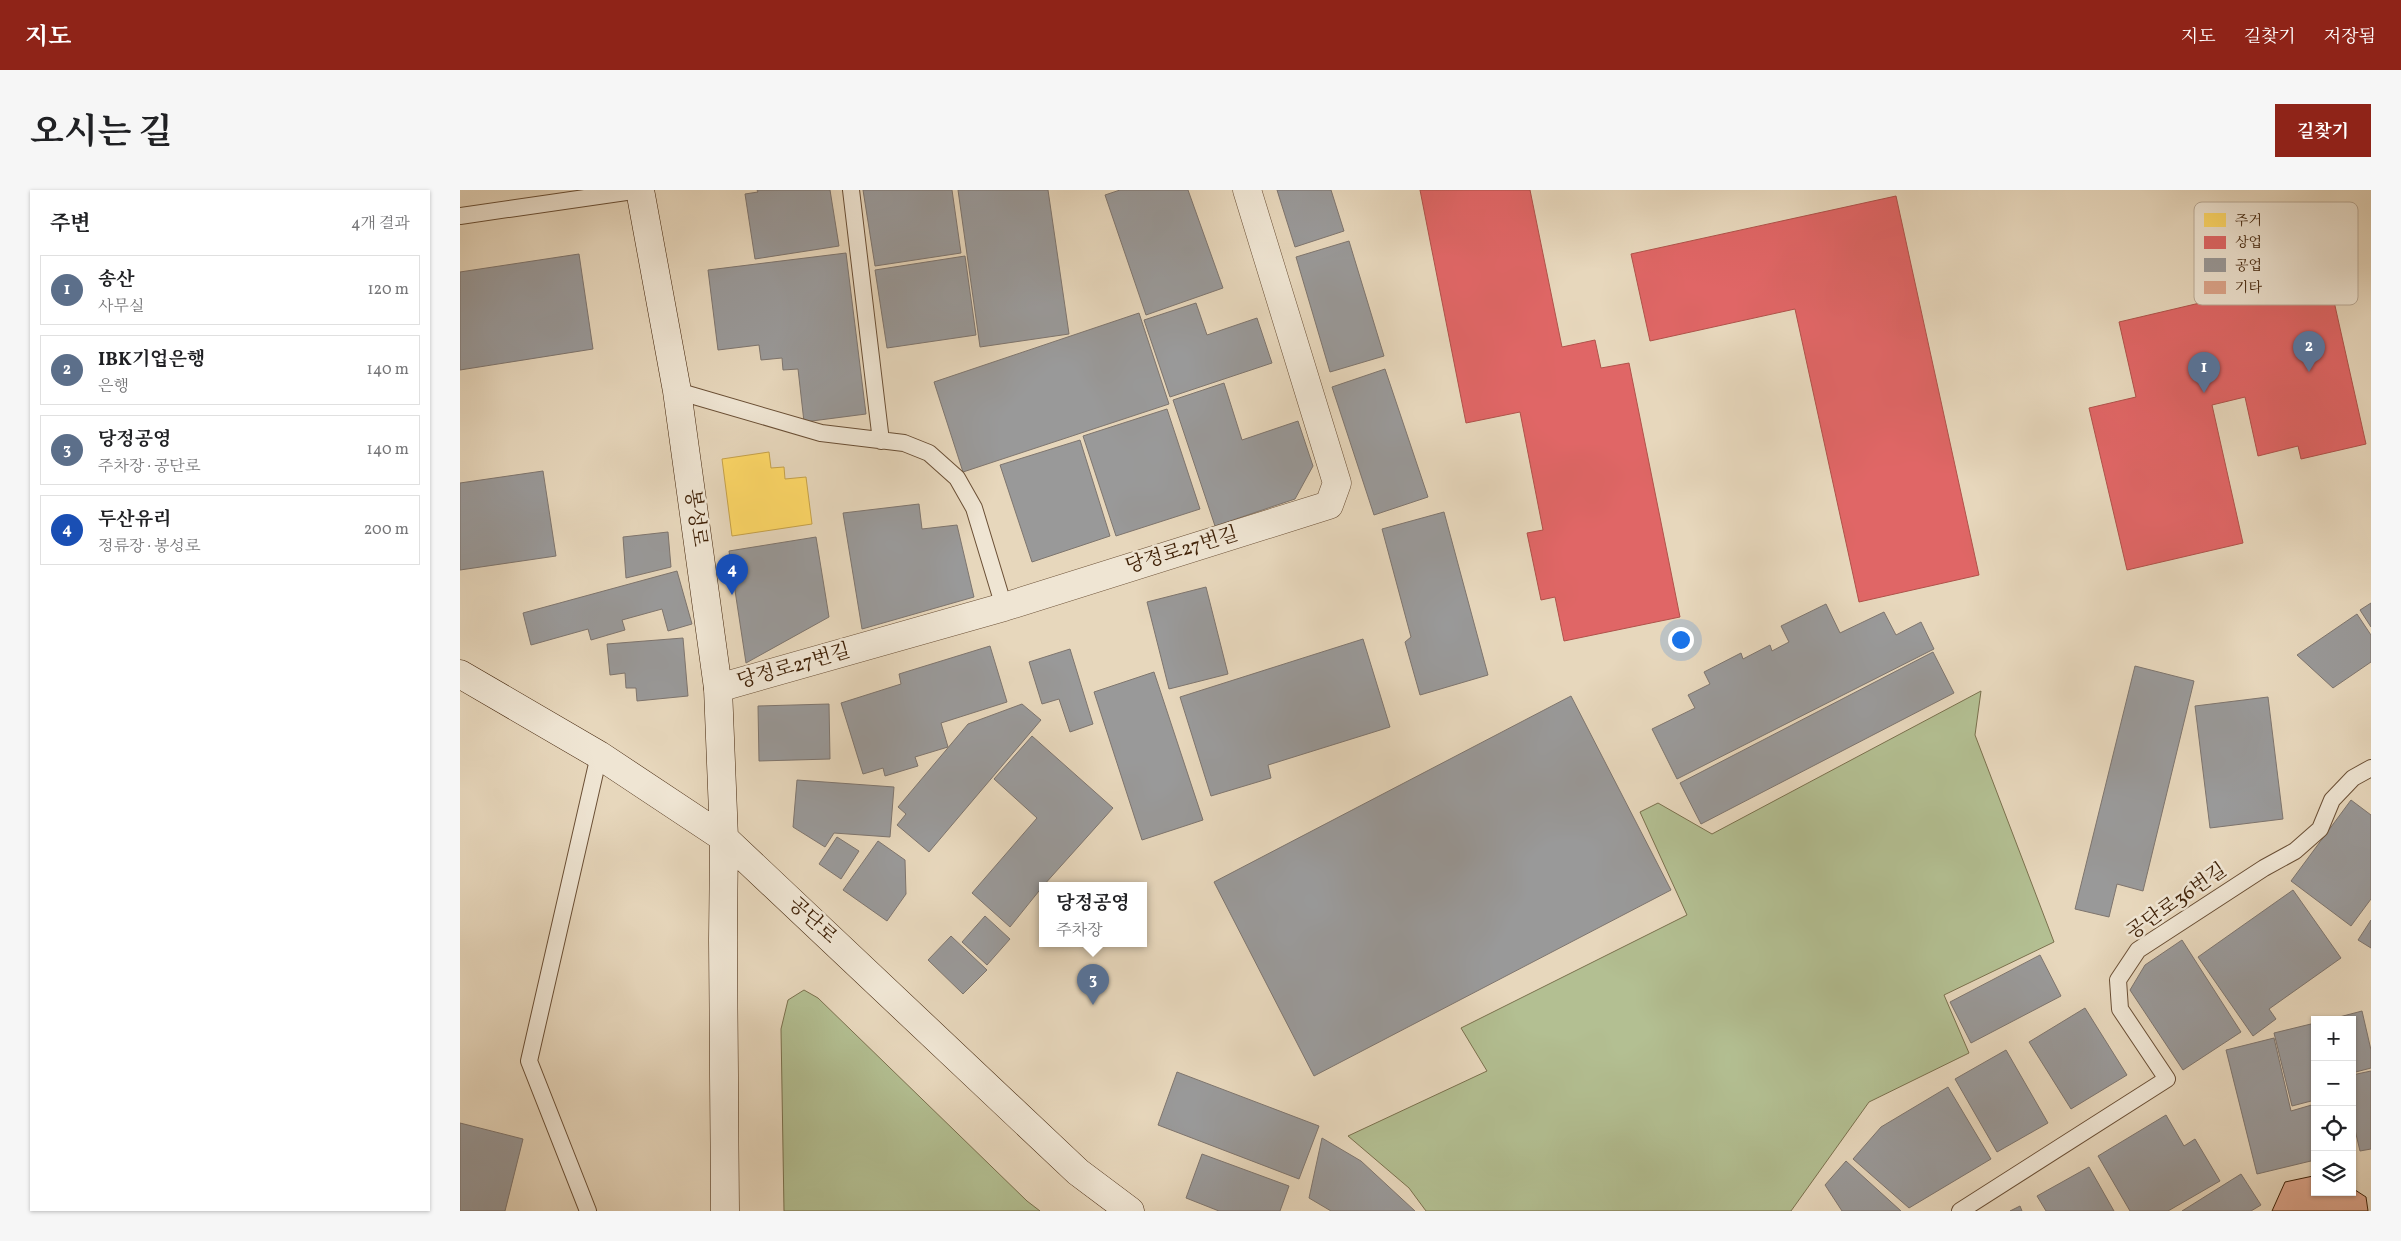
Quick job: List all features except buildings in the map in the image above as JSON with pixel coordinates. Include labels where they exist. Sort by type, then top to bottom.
[{"type":"street","name":"봉성로","points":[[640,190],[677,391],[718,688],[724,838],[725,1211]]},
{"type":"street","name":"당정로27번길","points":[[718,688],[1004,607],[1329,505],[1337,483],[1247,190]]},
{"type":"street","name":"공단로","points":[[460,674],[599,755],[724,838],[1078,1172],[1130,1211]]},
{"type":"lane","points":[[460,216],[593,194],[640,190]]},
{"type":"lane","points":[[852,190],[881,441]]},
{"type":"lane","points":[[677,391],[821,433],[904,443],[929,454],[957,478],[974,508],[1004,607]]},
{"type":"lane","points":[[588,1211],[529,1061],[599,755]]},
{"type":"lane","name":"공단로36번길","points":[[1960,1211],[2166,1079],[2120,1009],[2118,980],[2138,950],[2264,868],[2295,851],[2320,829],[2332,800],[2353,778],[2371,768]]},
{"type":"green space","points":[[1981,691],[1975,735],[2054,942],[1944,995],[1969,1053],[1869,1102],[1791,1211],[1426,1211],[1409,1188],[1348,1136],[1487,1071],[1461,1028],[1687,915],[1640,812],[1658,803],[1712,834]]},
{"type":"green space","points":[[804,990],[818,998],[1027,1201],[1040,1211],[784,1211],[781,1029],[788,1000]]},
{"type":"place","name":"IBK기업은행","points":[[2309,372]]},
{"type":"place","name":"송산","points":[[2204,393]]},
{"type":"place","name":"두산유리","points":[[732,595]]},
{"type":"place","name":"당정공영","points":[[1093,1005]]}]
